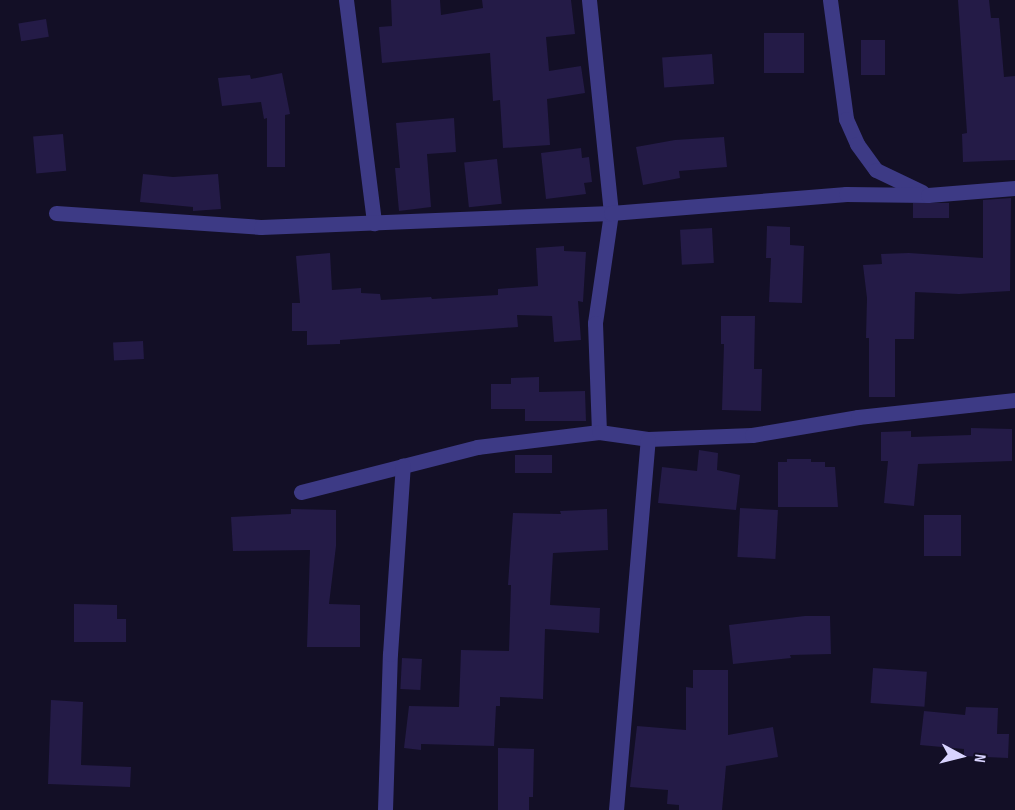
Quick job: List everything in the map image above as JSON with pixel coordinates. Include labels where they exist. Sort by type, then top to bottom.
[{"type":"street","points":[[346,0],[374,223]]},
{"type":"street","points":[[589,0],[611,213],[595,324],[599,432]]},
{"type":"street","points":[[830,0],[846,119],[857,144],[876,170],[928,195]]},
{"type":"street","points":[[56,213],[261,227],[611,213],[846,194],[928,195],[1015,188]]},
{"type":"street","points":[[302,492],[477,447],[599,432],[648,439],[752,435],[858,417],[1015,400]]},
{"type":"street","points":[[616,810],[648,439]]},
{"type":"street","points":[[385,810],[390,654],[404,465]]},
{"type":"building","points":[[391,0],[440,0],[441,15],[483,8],[482,0],[571,0],[575,34],[546,37],[549,71],[581,66],[585,93],[547,99],[550,145],[503,148],[500,100],[493,101],[490,53],[382,63],[379,27],[392,26]]},
{"type":"building","points":[[958,0],[989,0],[991,18],[999,18],[1004,77],[1015,76],[1015,160],[963,162],[962,134],[967,133]]},
{"type":"building","points":[[46,19],[49,37],[21,41],[18,23]]},
{"type":"building","points":[[764,33],[804,33],[804,73],[764,73]]},
{"type":"building","points":[[861,40],[885,40],[885,75],[861,75]]},
{"type":"building","points":[[712,54],[714,84],[664,87],[662,57]]},
{"type":"building","points":[[282,73],[290,114],[285,115],[285,167],[267,167],[267,118],[264,119],[261,102],[222,106],[218,78],[250,75],[251,79]]},
{"type":"building","points":[[454,118],[456,152],[427,154],[431,207],[399,211],[395,168],[400,168],[396,123]]},
{"type":"building","points":[[63,134],[66,171],[36,173],[33,137]]},
{"type":"building","points":[[724,137],[727,167],[679,171],[680,178],[643,185],[636,147],[675,140]]},
{"type":"building","points":[[581,148],[582,158],[589,157],[592,182],[584,183],[586,194],[546,199],[541,153]]},
{"type":"building","points":[[497,159],[502,204],[469,207],[464,162]]},
{"type":"building","points":[[143,174],[173,177],[218,174],[221,209],[193,211],[193,207],[140,202]]},
{"type":"building","points":[[1011,198],[1010,291],[959,294],[915,292],[914,339],[895,339],[895,397],[869,397],[869,338],[866,338],[867,298],[863,265],[882,264],[881,254],[909,253],[983,258],[983,200]]},
{"type":"building","points":[[913,203],[949,203],[949,218],[913,218]]},
{"type":"building","points":[[767,226],[790,227],[790,245],[804,246],[802,303],[769,302],[771,258],[766,258]]},
{"type":"building","points":[[712,228],[714,263],[682,265],[680,230]]},
{"type":"building","points":[[564,246],[564,251],[586,252],[583,302],[578,301],[581,340],[554,342],[552,316],[517,315],[518,327],[340,340],[340,344],[307,345],[307,331],[292,331],[292,303],[300,303],[296,256],[330,253],[332,290],[361,288],[361,293],[380,294],[381,300],[431,297],[432,299],[498,295],[498,289],[538,286],[536,248]]},
{"type":"building","points":[[721,316],[755,316],[754,369],[762,369],[761,411],[722,410],[724,344],[721,344]]},
{"type":"building","points":[[143,341],[144,359],[114,361],[113,343]]},
{"type":"building","points":[[539,377],[539,392],[585,391],[586,421],[525,421],[525,409],[491,409],[491,384],[511,384],[511,378]]},
{"type":"building","points":[[971,428],[1012,429],[1012,461],[918,464],[914,506],[884,503],[888,461],[881,461],[881,432],[911,431],[911,437],[971,435]]},
{"type":"building","points":[[699,450],[718,453],[717,470],[740,475],[736,510],[658,503],[662,467],[697,471]]},
{"type":"building","points":[[515,455],[552,455],[552,473],[515,473]]},
{"type":"building","points":[[787,459],[811,459],[811,462],[825,462],[825,467],[835,467],[838,507],[778,507],[778,462],[787,462]]},
{"type":"building","points":[[740,508],[778,510],[775,559],[737,557]]},
{"type":"building","points":[[291,509],[336,510],[336,546],[329,604],[360,605],[360,647],[307,647],[310,550],[233,551],[231,517],[291,514]]},
{"type":"building","points":[[607,509],[608,550],[553,553],[550,605],[600,608],[599,633],[545,629],[543,699],[500,697],[500,706],[496,706],[494,746],[421,744],[421,750],[404,748],[409,706],[459,707],[461,650],[509,651],[511,585],[508,585],[513,513],[561,514],[560,511]]},
{"type":"building","points":[[924,515],[961,515],[961,556],[924,556]]},
{"type":"building","points":[[74,604],[117,605],[117,619],[126,619],[126,642],[74,642]]},
{"type":"building","points":[[805,616],[830,616],[831,654],[790,655],[791,658],[733,664],[729,625]]},
{"type":"building","points":[[402,658],[422,659],[420,690],[400,689]]},
{"type":"building","points":[[873,668],[927,672],[924,707],[871,703]]},
{"type":"building","points":[[693,670],[728,670],[728,735],[773,727],[778,757],[726,766],[722,810],[679,810],[679,805],[667,804],[668,790],[630,787],[637,726],[686,730],[686,687],[693,688]]},
{"type":"building","points":[[51,700],[83,702],[81,765],[131,767],[130,787],[48,784]]},
{"type":"building","points":[[966,707],[998,708],[997,734],[1009,734],[1008,758],[964,756],[964,749],[920,745],[924,711],[965,715]]},
{"type":"building","points":[[498,748],[534,749],[533,797],[529,797],[529,810],[498,810]]}]
